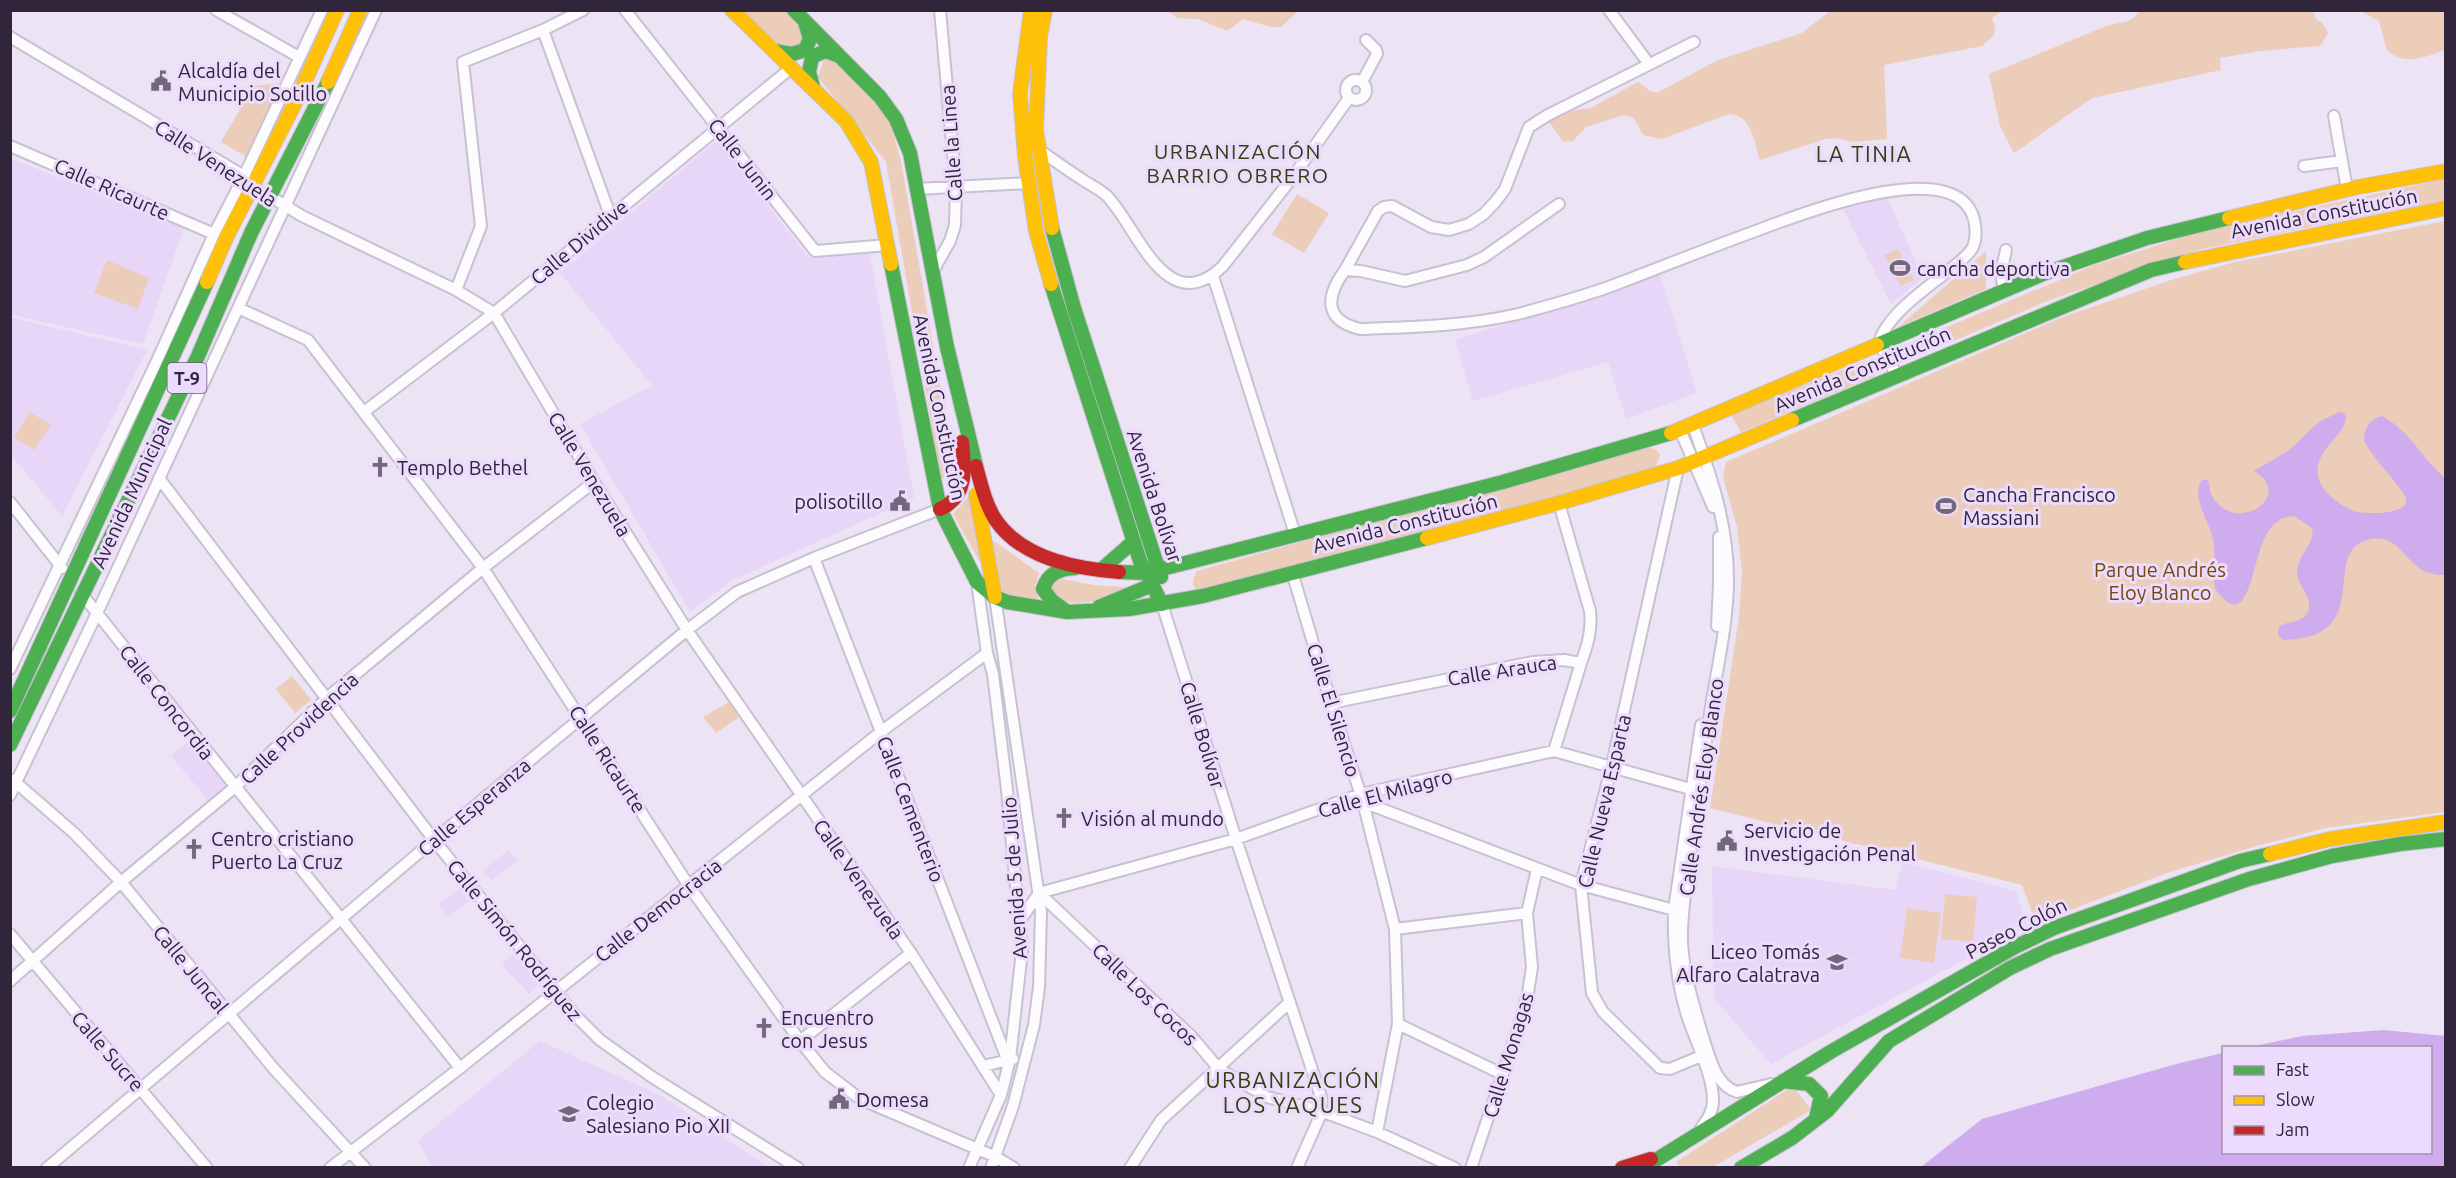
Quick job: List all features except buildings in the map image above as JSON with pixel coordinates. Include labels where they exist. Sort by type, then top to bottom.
[{"type":"main road","name":"Avenida Municipal","points":[[10,711],[174,358],[249,180],[296,101],[337,10]]},
{"type":"main road","name":"Avenida Municipal","points":[[10,745],[198,356],[269,197],[320,99],[360,10]]},
{"type":"main road","name":"Avenida Constitución","points":[[732,10],[846,121],[872,162],[940,509],[977,582],[995,597],[1007,602],[1067,612],[1162,604],[1203,596],[1559,503],[1700,460],[2017,324],[2151,270],[2445,208]]},
{"type":"main road","name":"Avenida Bolívar","points":[[1031,10],[1020,94],[1024,157],[1040,247],[1134,541],[1162,604]]},
{"type":"main road","name":"Avenida Bolívar","points":[[1045,10],[1040,37],[1036,99],[1038,149],[1059,260],[1160,569],[1162,604]]},
{"type":"main road","name":"Avenida Constitución","points":[[799,15],[880,97],[896,118],[910,153],[962,418],[990,512],[1001,526],[1042,556],[1064,564],[1149,579],[1160,569],[1503,482],[1687,428],[1879,343],[2052,271],[2147,238],[2348,189],[2445,171]]},
{"type":"main road","points":[[775,51],[792,55],[806,50],[811,40],[810,31],[799,15]]},
{"type":"main road","points":[[813,87],[809,66],[815,54],[828,51],[842,57]]},
{"type":"main road","points":[[940,509],[950,503],[963,485],[965,474],[962,418]]},
{"type":"main road","points":[[962,418],[995,597]]},
{"type":"main road","points":[[1067,612],[1046,594],[1043,589],[1046,579],[1058,570],[1096,569],[1134,541]]},
{"type":"main road","points":[[1086,612],[1149,579]]},
{"type":"main road","name":"Paseo Colón","points":[[1643,1167],[1663,1162],[1723,1117],[1782,1081],[2015,947],[2064,924],[2240,861],[2340,837],[2445,822]]},
{"type":"main road","name":"Paseo Colón","points":[[1741,1167],[1773,1149],[1838,1100],[1876,1052],[1889,1041],[2010,968],[2050,949],[2249,879],[2332,856],[2445,839]]},
{"type":"main road","points":[[1782,1081],[1809,1084],[1821,1096],[1816,1118]]},
{"type":"main road","points":[[1622,1167],[1663,1162]]},
{"type":"street","points":[[216,10],[299,57]]},
{"type":"street","name":"Avenida Municipal","points":[[10,669],[156,363],[214,234],[249,180],[299,57],[322,10]]},
{"type":"street","name":"Avenida Municipal","points":[[10,795],[13,780],[97,613],[376,10]]},
{"type":"street","points":[[456,290],[481,226],[463,62],[543,30],[583,10]]},
{"type":"street","name":"Calle Junin","points":[[624,10],[815,251],[888,245]]},
{"type":"street","name":"Calle la Linea","points":[[933,271],[950,241],[955,225],[956,188],[940,10]]},
{"type":"street","points":[[1609,10],[1649,64]]},
{"type":"street","points":[[543,30],[610,216]]},
{"type":"street","name":"Calle Venezuela","points":[[10,37],[249,180],[284,206],[456,290],[494,313],[594,482],[687,630],[911,953],[1001,1095]]},
{"type":"street","points":[[1038,149],[1106,196],[1165,276],[1181,282],[1195,283],[1212,276],[1223,266],[1292,178],[1349,98],[1355,100],[1364,96],[1366,87],[1362,82],[1377,54],[1366,40]]},
{"type":"street","points":[[1694,42],[1548,115],[1529,127],[1505,189],[1484,214],[1469,224],[1449,230],[1431,227],[1392,206],[1378,211],[1336,282],[1330,303],[1339,320],[1348,326],[1360,329],[1467,322],[1518,314],[1619,283],[1708,248],[1853,197],[1907,189],[1950,194],[1971,211],[1975,223],[1972,248],[1960,262],[1919,294],[1883,331],[1879,343],[1897,376]]},
{"type":"street","name":"Calle Dividive","points":[[364,412],[494,313],[791,68]]},
{"type":"street","points":[[2334,116],[2348,189]]},
{"type":"street","name":"Calle Ricaurte","points":[[10,146],[214,234]]},
{"type":"street","points":[[2304,166],[2342,161]]},
{"type":"street","points":[[917,189],[1029,183]]},
{"type":"street","points":[[1345,270],[1361,271],[1405,281],[1467,265],[1484,257],[1559,204]]},
{"type":"street","points":[[2004,291],[2001,273],[2006,250]]},
{"type":"street","points":[[1212,276],[1295,534]]},
{"type":"street","name":"Calle Ricaurte","points":[[238,308],[308,340],[364,412],[483,568],[689,886],[800,1041],[825,1072],[860,1099],[978,1150],[993,1162],[1014,1167]]},
{"type":"street","name":"Calle Andrés Eloy Blanco","points":[[1687,428],[1700,460],[1713,504],[1719,542],[1718,618],[1713,676],[1694,790],[1678,910],[1675,967],[1713,1100],[1709,1116],[1696,1136]]},
{"type":"street","name":"Calle Nueva Esparta","points":[[1678,468],[1611,768],[1581,885],[1592,993],[1602,1012],[1660,1068],[1670,1069],[1701,1056]]},
{"type":"street","name":"Calle Simón Rodríguez","points":[[159,478],[434,840],[554,991],[600,1040],[652,1077],[798,1167]]},
{"type":"street","name":"Calle Providencia","points":[[10,981],[121,882],[235,788],[327,698],[483,568],[594,482]]},
{"type":"street","name":"Calle Concordia","points":[[10,502],[235,788],[460,1068]]},
{"type":"street","name":"Calle Arauca","points":[[1330,703],[1533,662],[1564,660],[1581,663],[1590,636],[1590,611],[1559,503]]},
{"type":"street","name":"Calle Esperanza","points":[[47,1167],[581,717],[737,592],[814,558],[940,509]]},
{"type":"street","name":"Calle Cementerio","points":[[814,558],[1009,1059]]},
{"type":"street","name":"Calle El Silencio","points":[[1292,572],[1330,703],[1362,798],[1395,929],[1398,1024],[1377,1132]]},
{"type":"street","name":"Avenida 5 de Julio","points":[[969,1167],[1001,1095],[1009,1059],[1022,951],[1007,790],[993,674],[987,653],[977,582]]},
{"type":"street","name":"Avenida 5 de Julio","points":[[993,1162],[1025,1061],[1034,1024],[1039,987],[1041,911],[995,597]]},
{"type":"street","name":"Calle Bolívar","points":[[1162,604],[1322,1100],[1321,1111]]},
{"type":"street","name":"Calle Democracia","points":[[330,1167],[460,1068],[882,731],[987,653]]},
{"type":"street","points":[[1554,751],[1581,663]]},
{"type":"street","name":"Calle El Milagro","points":[[1039,893],[1236,839],[1362,798],[1554,751],[1694,790]]},
{"type":"street","name":"Calle Juncal","points":[[13,780],[74,833],[121,882],[274,1069],[365,1167]]},
{"type":"street","points":[[1362,798],[1581,885],[1678,910]]},
{"type":"street","name":"Calle Monagas","points":[[1471,1167],[1520,1023],[1530,980],[1532,951],[1527,912],[1537,868]]},
{"type":"street","points":[[1019,922],[1039,893]]},
{"type":"street","name":"Calle Los Cocos","points":[[1039,893],[1192,1036],[1219,1069],[1267,1097],[1321,1111],[1377,1132],[1455,1167]]},
{"type":"street","name":"Calle Andrés Eloy Blanco","points":[[1678,910],[1686,967],[1697,1016],[1712,1064],[1723,1082],[1731,1090],[1737,1092],[1782,1081]]},
{"type":"street","points":[[1395,929],[1527,912]]},
{"type":"street","name":"Calle Sucre","points":[[10,934],[207,1167]]},
{"type":"street","points":[[800,1041],[911,953]]},
{"type":"street","points":[[1130,1167],[1161,1120],[1290,1002]]},
{"type":"street","points":[[1398,1024],[1502,1074]]},
{"type":"street","points":[[983,1066],[1009,1059],[1025,1061]]},
{"type":"street","points":[[1298,1167],[1321,1111]]},
{"type":"shaded area","points":[[717,140],[808,257],[870,254],[914,498],[733,580],[690,612],[580,424],[652,385],[560,273]]},
{"type":"shaded area","points":[[10,158],[184,228],[143,344],[11,315]]},
{"type":"shaded area","points":[[1886,195],[1923,278],[1891,304],[1842,207]]},
{"type":"shaded area","points":[[1660,274],[1697,393],[1626,419],[1608,362],[1473,401],[1455,340]]},
{"type":"shaded area","points":[[10,317],[147,350],[62,516],[11,455]]},
{"type":"shaded area","points":[[2339,412],[2345,413],[2342,429],[2319,461],[2318,471],[2322,487],[2334,499],[2354,511],[2385,512],[2405,505],[2404,494],[2364,440],[2368,424],[2374,419],[2382,416],[2392,422],[2409,437],[2445,478],[2445,575],[2432,574],[2421,569],[2391,542],[2371,539],[2355,546],[2348,559],[2339,610],[2330,625],[2312,635],[2283,640],[2278,635],[2279,626],[2299,620],[2308,612],[2309,602],[2297,572],[2300,560],[2313,534],[2312,528],[2294,516],[2282,519],[2272,526],[2265,537],[2243,599],[2239,603],[2232,604],[2227,602],[2215,588],[2213,541],[2199,500],[2199,486],[2202,480],[2208,480],[2211,494],[2221,507],[2233,512],[2246,513],[2257,508],[2265,501],[2269,491],[2265,481],[2254,471],[2288,451],[2319,422]]},
{"type":"shaded area","points":[[190,739],[227,785],[209,801],[171,756]]},
{"type":"shaded area","points":[[508,850],[519,861],[491,880],[483,871]]},
{"type":"shaded area","name":"Liceo Tomás Alfaro Calatrava","points":[[1903,862],[2016,891],[2027,926],[1771,1064],[1714,998],[1712,866],[1895,890]]},
{"type":"shaded area","points":[[459,889],[468,901],[449,917],[438,905]]},
{"type":"shaded area","points":[[512,954],[539,984],[529,994],[502,965]]},
{"type":"shaded area","points":[[2384,1030],[2445,1036],[2445,1167],[1921,1167],[1982,1119],[2222,1053],[2222,1154],[2432,1154],[2432,1046],[2255,1046],[2302,1036]]},
{"type":"shaded area","name":"Colegio Salesiano Pio XII","points":[[540,1041],[660,1095],[768,1167],[430,1167],[432,1165],[417,1141]]},
{"type":"green space","points":[[738,11],[784,11],[801,26],[806,38],[802,46],[781,50]]},
{"type":"green space","points":[[1167,11],[1298,11],[1281,27],[1271,27],[1243,19],[1227,31],[1198,19],[1178,18]]},
{"type":"green space","points":[[1830,11],[2002,11],[1992,18],[1995,26],[1994,35],[1982,46],[1884,65],[1887,139],[1852,142],[1838,138],[1826,139],[1760,160],[1754,138],[1747,124],[1743,119],[1729,114],[1662,139],[1643,135],[1634,118],[1624,115],[1586,127],[1573,141],[1563,142],[1549,122],[1566,111],[1591,108],[1638,82],[1657,93],[1718,60],[1802,33]]},
{"type":"green space","points":[[2139,11],[2314,11],[2316,19],[2323,24],[2328,33],[2320,46],[2260,51],[2220,58],[2221,70],[2092,98],[2014,153],[2000,126],[1989,74],[2109,25],[2130,20]]},
{"type":"green space","points":[[2360,11],[2445,11],[2445,50],[2416,59],[2395,56],[2387,51],[2379,21]]},
{"type":"green space","points":[[836,58],[864,85],[890,121],[901,161],[956,476],[941,479],[886,162],[818,77],[824,59]]},
{"type":"green space","points":[[281,83],[247,157],[221,142],[254,86]]},
{"type":"green space","points":[[2445,179],[2445,200],[2202,249],[2052,299],[1918,356],[1914,341],[2095,265],[2206,230]]},
{"type":"green space","points":[[1297,194],[1329,213],[1304,253],[1272,234]]},
{"type":"green space","name":"Parque Andrés Eloy Blanco","points":[[2445,221],[2445,812],[2326,828],[2257,846],[2170,872],[2036,923],[2022,885],[1710,808],[1739,617],[1742,572],[1737,527],[1723,477],[1726,462],[2063,317],[2171,280],[2235,262]]},
{"type":"green space","name":"cancha deportiva","points":[[1898,249],[1914,280],[1901,286],[1884,255]]},
{"type":"green space","points":[[1986,251],[1986,289],[1898,327]]},
{"type":"green space","points":[[107,260],[149,278],[138,309],[94,293]]},
{"type":"green space","points":[[1867,360],[1875,376],[1741,432],[1731,415]]},
{"type":"green space","points":[[30,412],[51,425],[34,450],[14,437]]},
{"type":"green space","points":[[1644,447],[1656,449],[1660,455],[1655,468],[1201,594],[1193,584],[1197,571]]},
{"type":"green space","points":[[970,495],[981,564],[953,514]]},
{"type":"green space","points":[[994,541],[1039,573],[1035,586],[1040,604],[1005,600],[990,543]]},
{"type":"green space","points":[[1056,578],[1094,585],[1136,588],[1099,600],[1080,603],[1060,602],[1050,589]]},
{"type":"green space","points":[[292,676],[311,700],[295,713],[276,689]]},
{"type":"green space","points":[[731,701],[741,716],[716,733],[703,717]]},
{"type":"green space","points":[[1945,894],[1977,897],[1973,942],[1941,939]]},
{"type":"green space","points":[[1907,908],[1941,913],[1934,963],[1900,958]]},
{"type":"green space","points":[[1793,1086],[1811,1110],[1713,1167],[1680,1167],[1676,1162]]},
{"type":"traffic: fast","points":[[794,10],[880,97],[896,119],[910,153],[947,347],[976,466]]},
{"type":"traffic: fast","points":[[775,51],[792,54],[805,50],[810,39],[805,22]]},
{"type":"traffic: fast","points":[[813,87],[809,72],[812,57],[825,51],[839,56]]},
{"type":"traffic: fast","points":[[10,745],[198,356],[251,233],[328,82]]},
{"type":"traffic: fast","points":[[1877,345],[2043,274],[2147,238],[2229,218]]},
{"type":"traffic: fast","points":[[1052,228],[1074,308],[1161,577]]},
{"type":"traffic: fast","points":[[1792,420],[2151,270],[2185,262]]},
{"type":"traffic: fast","points":[[891,264],[940,509],[977,582],[995,597],[1007,602],[1067,612],[1129,609],[1203,596],[1427,538]]},
{"type":"traffic: fast","points":[[10,711],[207,282]]},
{"type":"traffic: fast","points":[[1051,284],[1140,561],[1162,604]]},
{"type":"traffic: fast","points":[[1119,572],[1146,573],[1503,482],[1671,433]]},
{"type":"traffic: fast","points":[[1101,570],[1134,541]]},
{"type":"traffic: fast","points":[[1066,611],[1052,601],[1043,589],[1048,579],[1055,573],[1075,568]]},
{"type":"traffic: fast","points":[[1099,607],[1152,585]]},
{"type":"traffic: fast","points":[[1741,1168],[1792,1138],[1827,1111],[1889,1041],[2010,968],[2050,949],[2249,879],[2332,856],[2400,844],[2446,839]]},
{"type":"traffic: fast","points":[[1643,1168],[1832,1051],[2015,947],[2054,928],[2240,861],[2270,854]]},
{"type":"traffic: fast","points":[[1783,1081],[1809,1084],[1821,1096],[1816,1118]]},
{"type":"traffic: slow","points":[[207,282],[227,236],[296,101],[337,10]]},
{"type":"traffic: slow","points":[[328,82],[360,10]]},
{"type":"traffic: slow","points":[[732,10],[846,121],[871,162],[891,264]]},
{"type":"traffic: slow","points":[[1031,10],[1020,94],[1025,157],[1036,231],[1051,284]]},
{"type":"traffic: slow","points":[[1045,10],[1040,37],[1036,130],[1052,228]]},
{"type":"traffic: slow","points":[[2229,218],[2358,187],[2446,171]]},
{"type":"traffic: slow","points":[[2185,262],[2446,208]]},
{"type":"traffic: slow","points":[[1671,433],[1877,345]]},
{"type":"traffic: slow","points":[[1427,538],[1678,468],[1792,420]]},
{"type":"traffic: slow","points":[[976,495],[995,597]]},
{"type":"traffic: slow","points":[[2270,854],[2330,839],[2446,822]]},
{"type":"traffic: jam","points":[[940,509],[956,497],[963,481],[962,442]]},
{"type":"traffic: jam","points":[[976,466],[995,519],[1019,543],[1034,552],[1068,564],[1119,572]]},
{"type":"traffic: jam","points":[[1622,1168],[1651,1159]]},
{"type":"place","name":"Alcaldía del Municipio Sotillo","points":[[161,81]]},
{"type":"place","name":"cancha deportiva","points":[[1900,268]]},
{"type":"place","name":"Templo Bethel","points":[[380,467]]},
{"type":"place","name":"polisotillo","points":[[900,501]]},
{"type":"place","name":"Cancha Francisco Massiani","points":[[1946,506]]},
{"type":"place","name":"Visión al mundo","points":[[1064,818]]},
{"type":"place","name":"Servicio de Investigación Penal","points":[[1727,841]]},
{"type":"place","name":"Centro cristiano Puerto La Cruz","points":[[194,849]]},
{"type":"place","name":"Liceo Tomás Alfaro Calatrava","points":[[1837,962]]},
{"type":"place","name":"Encuentro con Jesus","points":[[764,1028]]},
{"type":"place","name":"Domesa","points":[[839,1099]]},
{"type":"place","name":"Colegio Salesiano Pio XII","points":[[569,1114]]},
{"type":"district","name":"LA TINIA","points":[[1864,153]]},
{"type":"district","name":"URBANIZACIÓN BARRIO OBRERO","points":[[1238,163]]},
{"type":"district","name":"URBANIZACIÓN LOS YAQUES","points":[[1293,1092]]}]
